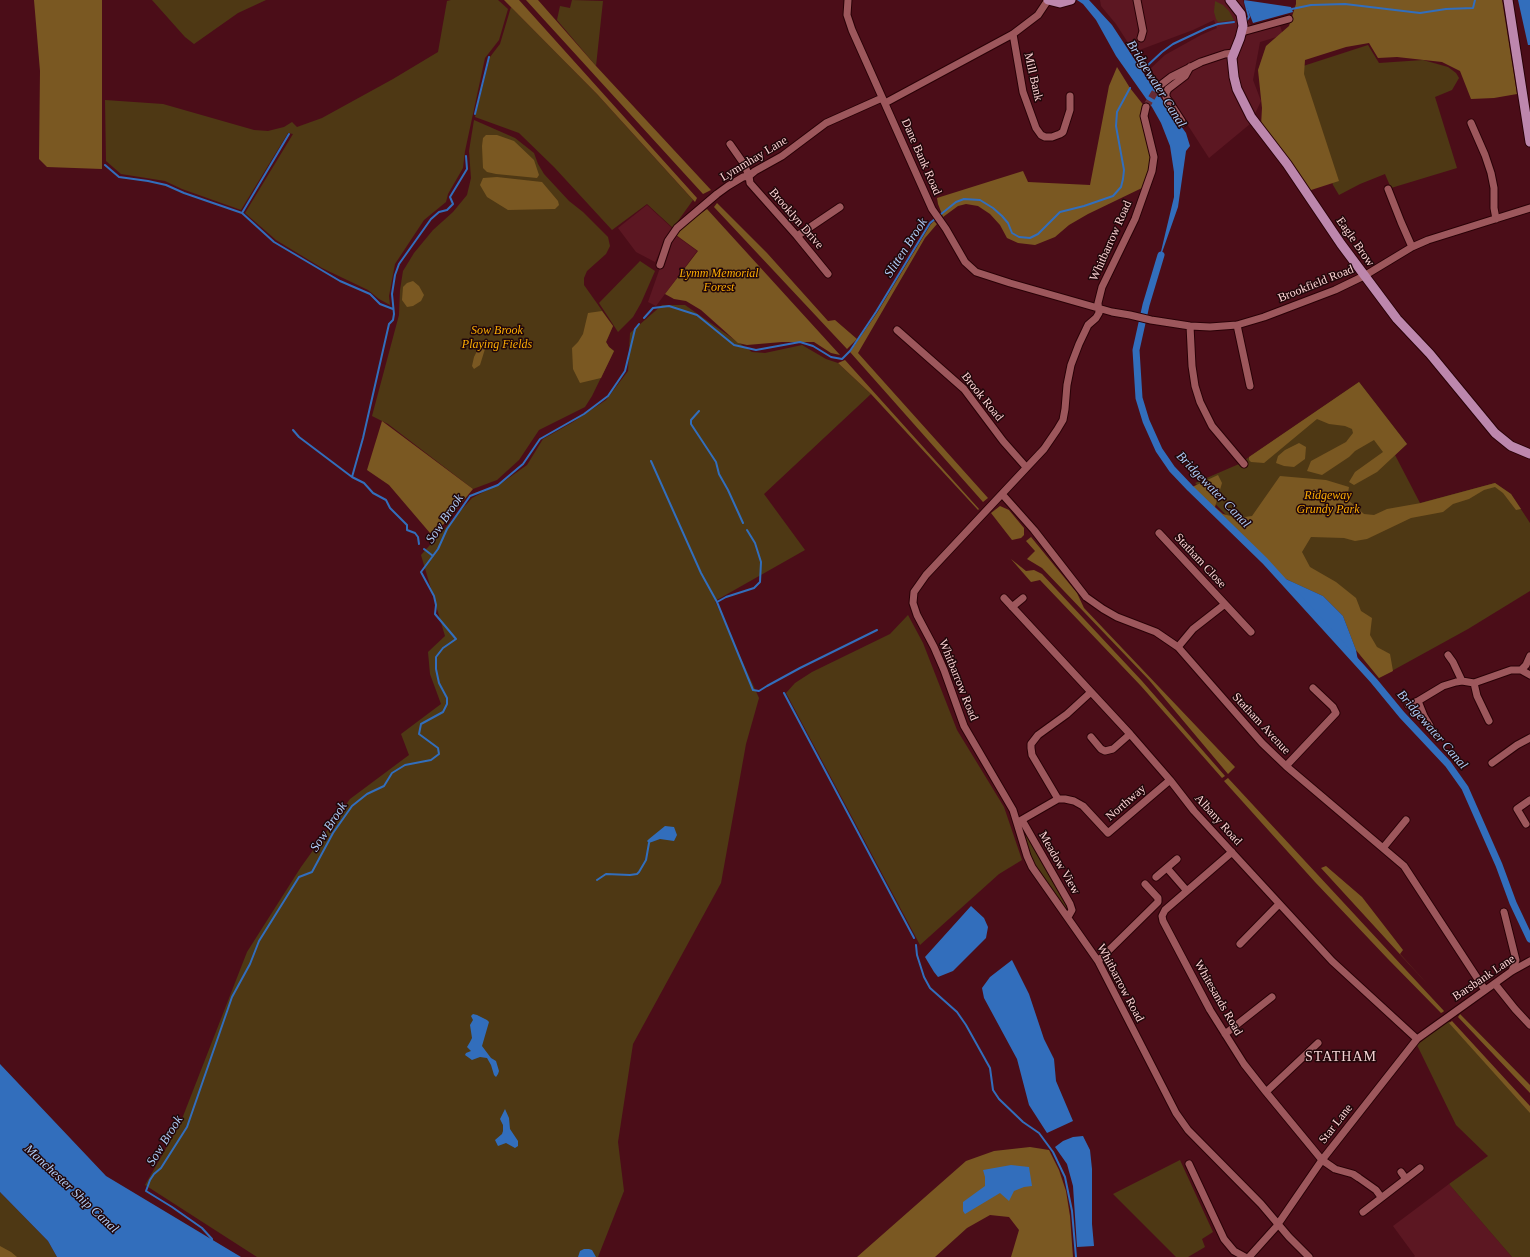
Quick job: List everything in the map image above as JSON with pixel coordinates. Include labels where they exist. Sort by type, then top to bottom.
[{"type":"main road","points":[[1048,0],[1060,3],[1071,0]]},
{"type":"main road","points":[[1508,0],[1530,142]]},
{"type":"main road","points":[[1234,5],[1242,29]]},
{"type":"main road","name":"Eagle Brow","points":[[1242,29],[1232,64],[1239,94],[1251,117],[1296,177],[1364,276],[1397,319],[1430,354],[1495,433],[1511,446],[1530,454]]},
{"type":"street","name":"Dane Bank Road","points":[[848,0],[846,10],[848,20],[883,100],[932,209],[965,262],[976,272],[1100,308]]},
{"type":"street","points":[[883,100],[936,76],[1013,34],[1038,15],[1048,0]]},
{"type":"street","points":[[1137,0],[1143,31],[1141,38]]},
{"type":"street","points":[[1242,29],[1289,19]]},
{"type":"street","name":"Mill Bank","points":[[1013,34],[1023,92],[1036,128],[1041,135],[1045,137],[1052,137],[1062,132],[1070,110],[1070,96]]},
{"type":"street","points":[[1158,87],[1171,77],[1190,67],[1212,58],[1234,53]]},
{"type":"street","points":[[1183,123],[1166,97],[1166,93],[1184,76],[1190,67]]},
{"type":"street","name":"Lymmhay Lane","points":[[660,264],[668,241],[677,228],[723,190],[782,156],[826,123],[883,100]]},
{"type":"street","name":"Whitbarrow Road","points":[[1146,107],[1144,116],[1154,157],[1152,171],[1135,220],[1102,286],[1098,303],[1100,308],[1096,318],[1088,325],[1071,365],[1063,420],[1051,440],[926,575],[914,592],[913,603],[944,670],[964,726],[1020,821],[1027,856],[1032,867],[1098,961],[1176,1113],[1188,1130],[1261,1204],[1308,1257]]},
{"type":"street","points":[[1471,123],[1486,155],[1491,173],[1494,188],[1494,208],[1496,219]]},
{"type":"street","name":"Brooklyn Drive","points":[[730,144],[744,164],[750,183],[828,274]]},
{"type":"street","points":[[1388,189],[1412,247]]},
{"type":"street","points":[[797,236],[840,207]]},
{"type":"street","name":"Brookfield Road","points":[[1100,308],[1151,320],[1190,326],[1210,327],[1237,325],[1264,317],[1329,292],[1364,276],[1412,247],[1446,234],[1530,208]]},
{"type":"street","points":[[1237,325],[1250,386]]},
{"type":"street","points":[[1190,326],[1192,366],[1195,386],[1200,402],[1212,426],[1244,464]]},
{"type":"street","name":"Brook Road","points":[[897,330],[964,389],[1003,441],[1026,467]]},
{"type":"street","name":"Statham Avenue","points":[[1002,494],[1034,530],[1086,597],[1117,617],[1156,632],[1178,647],[1262,743],[1286,766],[1404,866],[1486,990]]},
{"type":"street","name":"Statham Close","points":[[1159,533],[1251,632]]},
{"type":"street","name":"Albany Road","points":[[1004,598],[1130,734],[1170,780],[1194,811],[1332,961],[1417,1039]]},
{"type":"street","points":[[1012,607],[1023,598]]},
{"type":"street","name":"Statham Close","points":[[1178,647],[1194,630],[1225,604]]},
{"type":"street","points":[[1448,655],[1462,681]]},
{"type":"street","points":[[1521,670],[1526,665],[1530,656]]},
{"type":"street","points":[[1408,705],[1418,701],[1443,686],[1462,681],[1474,683],[1508,670],[1521,670],[1530,675]]},
{"type":"street","points":[[1474,683],[1477,696],[1489,721]]},
{"type":"street","points":[[1286,766],[1337,713],[1333,707],[1313,688]]},
{"type":"street","points":[[1020,821],[1058,799],[1032,755],[1031,744],[1038,735],[1067,714],[1091,692]]},
{"type":"street","points":[[1418,701],[1430,726]]},
{"type":"street","points":[[1091,737],[1101,749],[1105,751],[1113,749],[1130,734]]},
{"type":"street","points":[[1492,763],[1517,745],[1530,738]]},
{"type":"street","name":"Northway","points":[[1058,799],[1074,801],[1083,806],[1108,833],[1170,780]]},
{"type":"street","points":[[1526,824],[1517,809],[1530,800]]},
{"type":"street","points":[[1383,848],[1406,820]]},
{"type":"street","name":"Meadow View","points":[[1020,821],[1070,904],[1072,910],[1068,917]]},
{"type":"street","name":"Whitesands Road","points":[[1232,852],[1165,910],[1162,916],[1163,921],[1199,990],[1225,1034],[1244,1064],[1266,1092],[1322,1160],[1335,1169],[1353,1174],[1376,1190],[1381,1197]]},
{"type":"street","points":[[1156,877],[1177,859]]},
{"type":"street","points":[[1167,868],[1187,891]]},
{"type":"street","points":[[1098,961],[1158,902],[1158,898],[1145,884]]},
{"type":"street","points":[[1240,944],[1279,904]]},
{"type":"street","points":[[1504,912],[1516,960],[1512,971]]},
{"type":"street","name":"Barsbank Lane","points":[[1450,1014],[1530,960]]},
{"type":"street","points":[[1495,984],[1530,1025]]},
{"type":"street","points":[[1225,1034],[1272,996]]},
{"type":"street","name":"Star Lane","points":[[1249,1257],[1278,1224],[1322,1160],[1417,1039],[1450,1014]]},
{"type":"street","points":[[1266,1092],[1318,1043]]},
{"type":"street","points":[[1189,1164],[1224,1239],[1234,1251],[1244,1257]]},
{"type":"street","points":[[1362,1212],[1420,1168]]},
{"type":"street","points":[[1401,1172],[1406,1179]]},
{"type":"shaded area","points":[[1100,0],[1243,0],[1246,18],[1252,26],[1278,19],[1283,35],[1260,42],[1253,80],[1261,101],[1250,124],[1209,158],[1150,69],[1165,55],[1217,28],[1214,20],[1193,30],[1134,52],[1116,24],[1101,6]]},
{"type":"shaded area","points":[[647,205],[672,228],[655,262],[636,252],[618,228]]},
{"type":"shaded area","points":[[675,235],[697,251],[656,306],[648,302],[668,245]]},
{"type":"shaded area","points":[[1449,1184],[1512,1257],[1414,1257],[1415,1256],[1393,1226]]},
{"type":"green space","points":[[34,0],[102,0],[102,169],[47,167],[39,159],[40,71]]},
{"type":"green space","points":[[152,0],[266,0],[238,13],[194,44],[185,37]]},
{"type":"green space","points":[[498,0],[508,9],[499,40],[485,58],[465,151],[463,168],[448,194],[446,202],[424,220],[395,264],[389,296],[390,305],[379,299],[368,290],[322,268],[276,240],[245,213],[293,134],[288,133],[241,210],[182,189],[165,181],[121,174],[106,161],[105,100],[163,104],[254,130],[268,131],[284,127],[292,122],[297,127],[322,118],[393,79],[438,52],[447,1]]},
{"type":"green space","points":[[504,0],[519,0],[697,198],[695,202],[597,94]]},
{"type":"green space","points":[[526,0],[538,0],[596,66],[711,190],[703,194]]},
{"type":"green space","points":[[572,0],[603,1],[596,66],[557,20],[560,6],[570,8]]},
{"type":"green space","points":[[1296,0],[1502,0],[1517,94],[1494,98],[1471,99],[1460,71],[1442,62],[1397,57],[1378,58],[1369,43],[1346,47],[1305,60],[1304,74],[1339,181],[1308,191],[1261,126],[1262,108],[1258,70],[1266,46],[1289,26]]},
{"type":"green space","points":[[1215,1],[1223,5],[1229,11],[1234,20],[1218,22],[1214,12]]},
{"type":"green space","points":[[511,7],[597,94],[693,200],[673,228],[647,204],[612,230],[554,167],[519,133],[475,117],[490,57],[500,44]]},
{"type":"green space","points":[[1368,45],[1379,63],[1423,60],[1448,67],[1456,73],[1459,78],[1452,90],[1435,97],[1457,168],[1391,188],[1385,174],[1360,184],[1339,195],[1333,185],[1294,69]]},
{"type":"green space","points":[[1117,67],[1130,88],[1145,107],[1153,157],[1144,187],[1088,214],[1069,225],[1055,237],[1035,245],[1018,243],[1007,238],[1000,225],[990,214],[978,206],[966,204],[958,206],[943,217],[937,198],[1023,171],[1028,182],[1090,185],[1109,86]]},
{"type":"green space","name":"Sow Brook Playing Fields","points":[[474,120],[515,138],[534,153],[544,174],[569,201],[583,212],[608,237],[610,246],[606,254],[587,271],[584,278],[584,285],[613,326],[606,342],[614,351],[585,407],[539,430],[519,460],[497,480],[473,489],[388,424],[372,416],[399,315],[400,290],[403,271],[414,253],[433,230],[453,212],[467,195],[471,178],[469,151]]},
{"type":"green space","points":[[486,135],[497,135],[514,141],[534,160],[539,175],[537,178],[487,172],[483,168],[482,146],[483,138]]},
{"type":"green space","points":[[497,177],[542,182],[558,201],[559,205],[555,209],[508,210],[487,197],[480,185],[483,178]]},
{"type":"green space","points":[[717,203],[767,253],[828,321],[835,320],[857,339],[847,349],[714,207]]},
{"type":"green space","name":"Lymm Memorial Forest","points":[[707,209],[840,355],[831,353],[814,342],[782,342],[747,345],[738,343],[701,310],[686,301],[674,299],[665,294],[698,251],[676,235],[681,228]]},
{"type":"green space","points":[[934,221],[937,224],[925,238],[858,353],[988,498],[983,502],[850,352],[877,313]]},
{"type":"green space","points":[[640,261],[655,271],[633,317],[618,332],[599,303]]},
{"type":"green space","points":[[413,281],[419,286],[424,295],[421,301],[413,306],[407,307],[402,300],[403,287],[407,283]]},
{"type":"green space","points":[[662,305],[685,305],[752,352],[765,353],[802,345],[826,359],[838,363],[871,394],[764,494],[805,550],[715,601],[759,698],[746,744],[721,883],[633,1044],[618,1142],[624,1191],[598,1257],[257,1257],[145,1185],[180,1124],[247,952],[301,867],[350,799],[409,755],[401,734],[441,704],[430,674],[428,652],[445,636],[421,555],[472,498],[503,482],[527,465],[543,439],[573,422],[606,400],[628,371],[630,333]]},
{"type":"green space","points":[[602,311],[613,326],[606,342],[614,351],[601,378],[580,383],[573,369],[572,348],[583,334],[588,313]]},
{"type":"green space","points":[[481,343],[485,343],[485,349],[480,365],[474,369],[472,366],[474,357]]},
{"type":"green space","points":[[845,360],[979,509],[978,510],[871,394],[838,363]]},
{"type":"green space","name":"Ridgeway Grundy Park","points":[[1359,382],[1407,444],[1395,455],[1420,503],[1495,483],[1511,494],[1530,523],[1530,591],[1468,629],[1379,678],[1356,650],[1343,616],[1323,596],[1292,583],[1195,483],[1239,464]]},
{"type":"green space","points":[[1359,382],[1407,444],[1377,472],[1354,485],[1349,482],[1355,472],[1383,452],[1374,440],[1355,451],[1349,457],[1322,475],[1307,471],[1311,461],[1346,442],[1353,433],[1352,429],[1345,426],[1329,424],[1317,419],[1264,463],[1251,462],[1249,460],[1249,457]]},
{"type":"green space","points":[[382,421],[473,489],[444,524],[430,533],[389,485],[367,470]]},
{"type":"green space","points":[[1299,443],[1306,447],[1305,459],[1294,467],[1276,463],[1278,456],[1285,450]]},
{"type":"green space","points":[[1218,475],[1222,483],[1215,507],[1223,514],[1238,518],[1252,516],[1280,476],[1326,480],[1349,487],[1347,499],[1364,514],[1374,515],[1387,509],[1421,503],[1495,483],[1511,494],[1521,509],[1516,510],[1503,493],[1495,487],[1484,490],[1469,499],[1453,504],[1443,512],[1411,518],[1367,539],[1355,541],[1344,538],[1311,537],[1302,552],[1310,567],[1336,582],[1356,598],[1361,611],[1372,618],[1370,635],[1377,647],[1390,654],[1393,671],[1379,678],[1356,650],[1343,616],[1323,596],[1277,575],[1262,558],[1190,488]]},
{"type":"green space","points":[[1000,506],[1009,510],[1024,528],[1024,535],[1021,538],[1012,540],[991,513]]},
{"type":"green space","points":[[1031,537],[1077,593],[1084,608],[1235,767],[1228,774],[1149,680],[1042,568],[1027,559],[1035,551],[1026,541]]},
{"type":"green space","points":[[1011,559],[1026,571],[1034,570],[1042,574],[1142,681],[1225,776],[1222,778],[1141,686],[1040,580],[1031,582]]},
{"type":"green space","points":[[908,615],[923,643],[957,730],[1004,807],[1022,860],[999,874],[920,945],[786,693],[795,683],[812,672],[890,634]]},
{"type":"green space","points":[[1228,778],[1444,1011],[1443,1012],[1441,1013],[1315,882],[1224,781]]},
{"type":"green space","points":[[1022,820],[1070,904],[1068,917],[1036,874],[1018,822]]},
{"type":"green space","points":[[1326,866],[1362,897],[1403,950],[1400,954],[1429,986],[1321,868]]},
{"type":"green space","points":[[1460,1014],[1530,1085],[1530,1093],[1458,1017]]},
{"type":"green space","points":[[1448,1020],[1530,1112],[1530,1257],[1512,1257],[1449,1184],[1488,1156],[1456,1125],[1417,1045]]},
{"type":"green space","points":[[1452,1021],[1530,1106],[1530,1113],[1449,1023]]},
{"type":"green space","points":[[1030,1147],[1049,1150],[1059,1170],[1066,1191],[1070,1216],[1073,1257],[1011,1257],[1019,1230],[1009,1217],[990,1215],[967,1228],[935,1257],[857,1257],[966,1161],[994,1151]]},
{"type":"green space","points":[[1180,1160],[1213,1232],[1202,1239],[1205,1247],[1188,1257],[1176,1257],[1113,1194]]},
{"type":"green space","points":[[0,1192],[48,1241],[57,1257],[0,1257]]},
{"type":"green space","points":[[0,1246],[11,1252],[17,1257],[0,1257]]},
{"type":"water","points":[[1077,0],[1089,0],[1112,25],[1148,80],[1186,133],[1190,146],[1186,151],[1178,207],[1158,264],[1174,197],[1174,172],[1170,146],[1161,123],[1152,107],[1116,56],[1096,20],[1083,4]]},
{"type":"water","points":[[1244,0],[1291,7],[1293,12],[1253,23]]},
{"type":"water","points":[[1518,0],[1530,0],[1530,45],[1528,45]]},
{"type":"water","points":[[1277,575],[1323,596],[1343,616],[1356,650],[1359,666],[1323,624]]},
{"type":"water","points":[[665,826],[674,827],[677,835],[674,841],[660,839],[649,843],[647,841],[649,839]]},
{"type":"water","points":[[971,906],[984,918],[988,927],[986,938],[953,971],[938,977],[925,957]]},
{"type":"water","points":[[1012,960],[1029,994],[1044,1039],[1054,1059],[1056,1081],[1073,1121],[1047,1133],[1029,1105],[1017,1059],[984,998],[982,988],[990,977]]},
{"type":"water","points":[[473,1014],[489,1022],[482,1046],[491,1058],[496,1061],[499,1071],[496,1077],[487,1058],[480,1057],[472,1060],[465,1055],[471,1051],[467,1047],[472,1038],[470,1025],[473,1020],[471,1016]]},
{"type":"water","name":"Manchester Ship Canal","points":[[0,1064],[106,1176],[241,1257],[57,1257],[48,1241],[0,1192]]},
{"type":"water","points":[[505,1109],[509,1118],[510,1129],[518,1141],[518,1146],[515,1148],[506,1143],[498,1146],[495,1140],[502,1134],[503,1131],[503,1125],[500,1119]]},
{"type":"water","points":[[1083,1136],[1090,1150],[1092,1169],[1092,1224],[1094,1246],[1077,1247],[1073,1186],[1067,1164],[1055,1147],[1063,1141],[1073,1137]]},
{"type":"water","points":[[1011,1165],[1029,1167],[1032,1186],[1014,1191],[1009,1201],[1000,1193],[965,1214],[963,1211],[963,1202],[985,1186],[983,1170]]},
{"type":"water","points":[[584,1249],[592,1250],[596,1257],[578,1257],[580,1251]]},
{"type":"waterway","points":[[1292,9],[1311,5],[1345,4],[1420,13],[1446,9],[1473,8],[1475,0]]},
{"type":"waterway","name":"Slitten Brook","points":[[1245,2],[1249,17],[1247,20]]},
{"type":"waterway","name":"Slitten Brook","points":[[1148,65],[1173,44],[1218,24],[1234,22]]},
{"type":"waterway","points":[[475,114],[489,57]]},
{"type":"waterway","name":"Slitten Brook","points":[[644,318],[653,308],[669,306],[697,315],[734,345],[756,350],[800,342],[813,346],[831,357],[842,359],[850,351],[876,312],[930,223],[956,202],[964,199],[980,200],[1002,216],[1008,223],[1012,233],[1019,237],[1030,238],[1038,234],[1060,212],[1113,196],[1121,187],[1124,170],[1116,126],[1117,112],[1130,88]]},
{"type":"waterway","points":[[242,213],[289,134]]},
{"type":"waterway","points":[[352,477],[363,438],[389,324],[393,320],[394,314],[392,294],[395,275],[399,264],[431,219],[439,212],[447,210],[453,204],[450,197],[467,169],[466,156]]},
{"type":"waterway","points":[[105,165],[119,177],[166,185],[184,193],[242,213],[274,242],[340,281],[370,294],[380,304],[393,309]]},
{"type":"waterway","name":"Bridgewater Canal","points":[[1161,255],[1146,305],[1136,350],[1139,398],[1146,421],[1159,450],[1172,469],[1265,561],[1374,681],[1402,715],[1448,764],[1465,788],[1499,865],[1513,903],[1530,939]]},
{"type":"waterway","name":"Sow Brook","points":[[212,1241],[212,1239],[202,1228],[146,1191],[150,1180],[161,1168],[187,1127],[232,997],[250,964],[259,941],[299,877],[312,872],[333,833],[352,806],[367,794],[384,786],[392,773],[405,765],[431,760],[439,754],[438,748],[419,734],[421,724],[443,712],[447,704],[447,698],[439,683],[436,669],[436,657],[443,648],[456,639],[435,614],[436,605],[434,596],[421,572],[438,549],[447,529],[470,496],[498,485],[523,464],[540,439],[584,414],[608,396],[625,371],[635,329],[639,324]]},
{"type":"waterway","points":[[699,411],[691,420],[691,424],[716,462],[719,474],[743,523]]},
{"type":"waterway","points":[[293,430],[299,437],[352,477],[364,483],[373,493],[386,500],[390,508],[407,525],[407,530],[415,533],[418,537],[419,544]]},
{"type":"waterway","points":[[651,461],[701,573],[717,602],[753,690],[759,691],[800,668],[877,630]]},
{"type":"waterway","points":[[717,602],[726,597],[754,588],[760,582],[761,562],[755,543],[747,530]]},
{"type":"waterway","points":[[424,549],[433,556]]},
{"type":"waterway","points":[[784,693],[914,938]]},
{"type":"waterway","points":[[597,880],[606,874],[637,874],[646,860],[649,843]]},
{"type":"waterway","points":[[916,945],[917,955],[924,977],[930,988],[957,1012],[966,1025],[990,1068],[993,1090],[999,1099],[1023,1122],[1039,1133],[1053,1152],[1065,1177],[1072,1211],[1076,1257]]},
{"type":"tunnel","points":[[1146,107],[1158,87]]},
{"type":"district","name":"STATHAM","points":[[1341,1057]]}]
